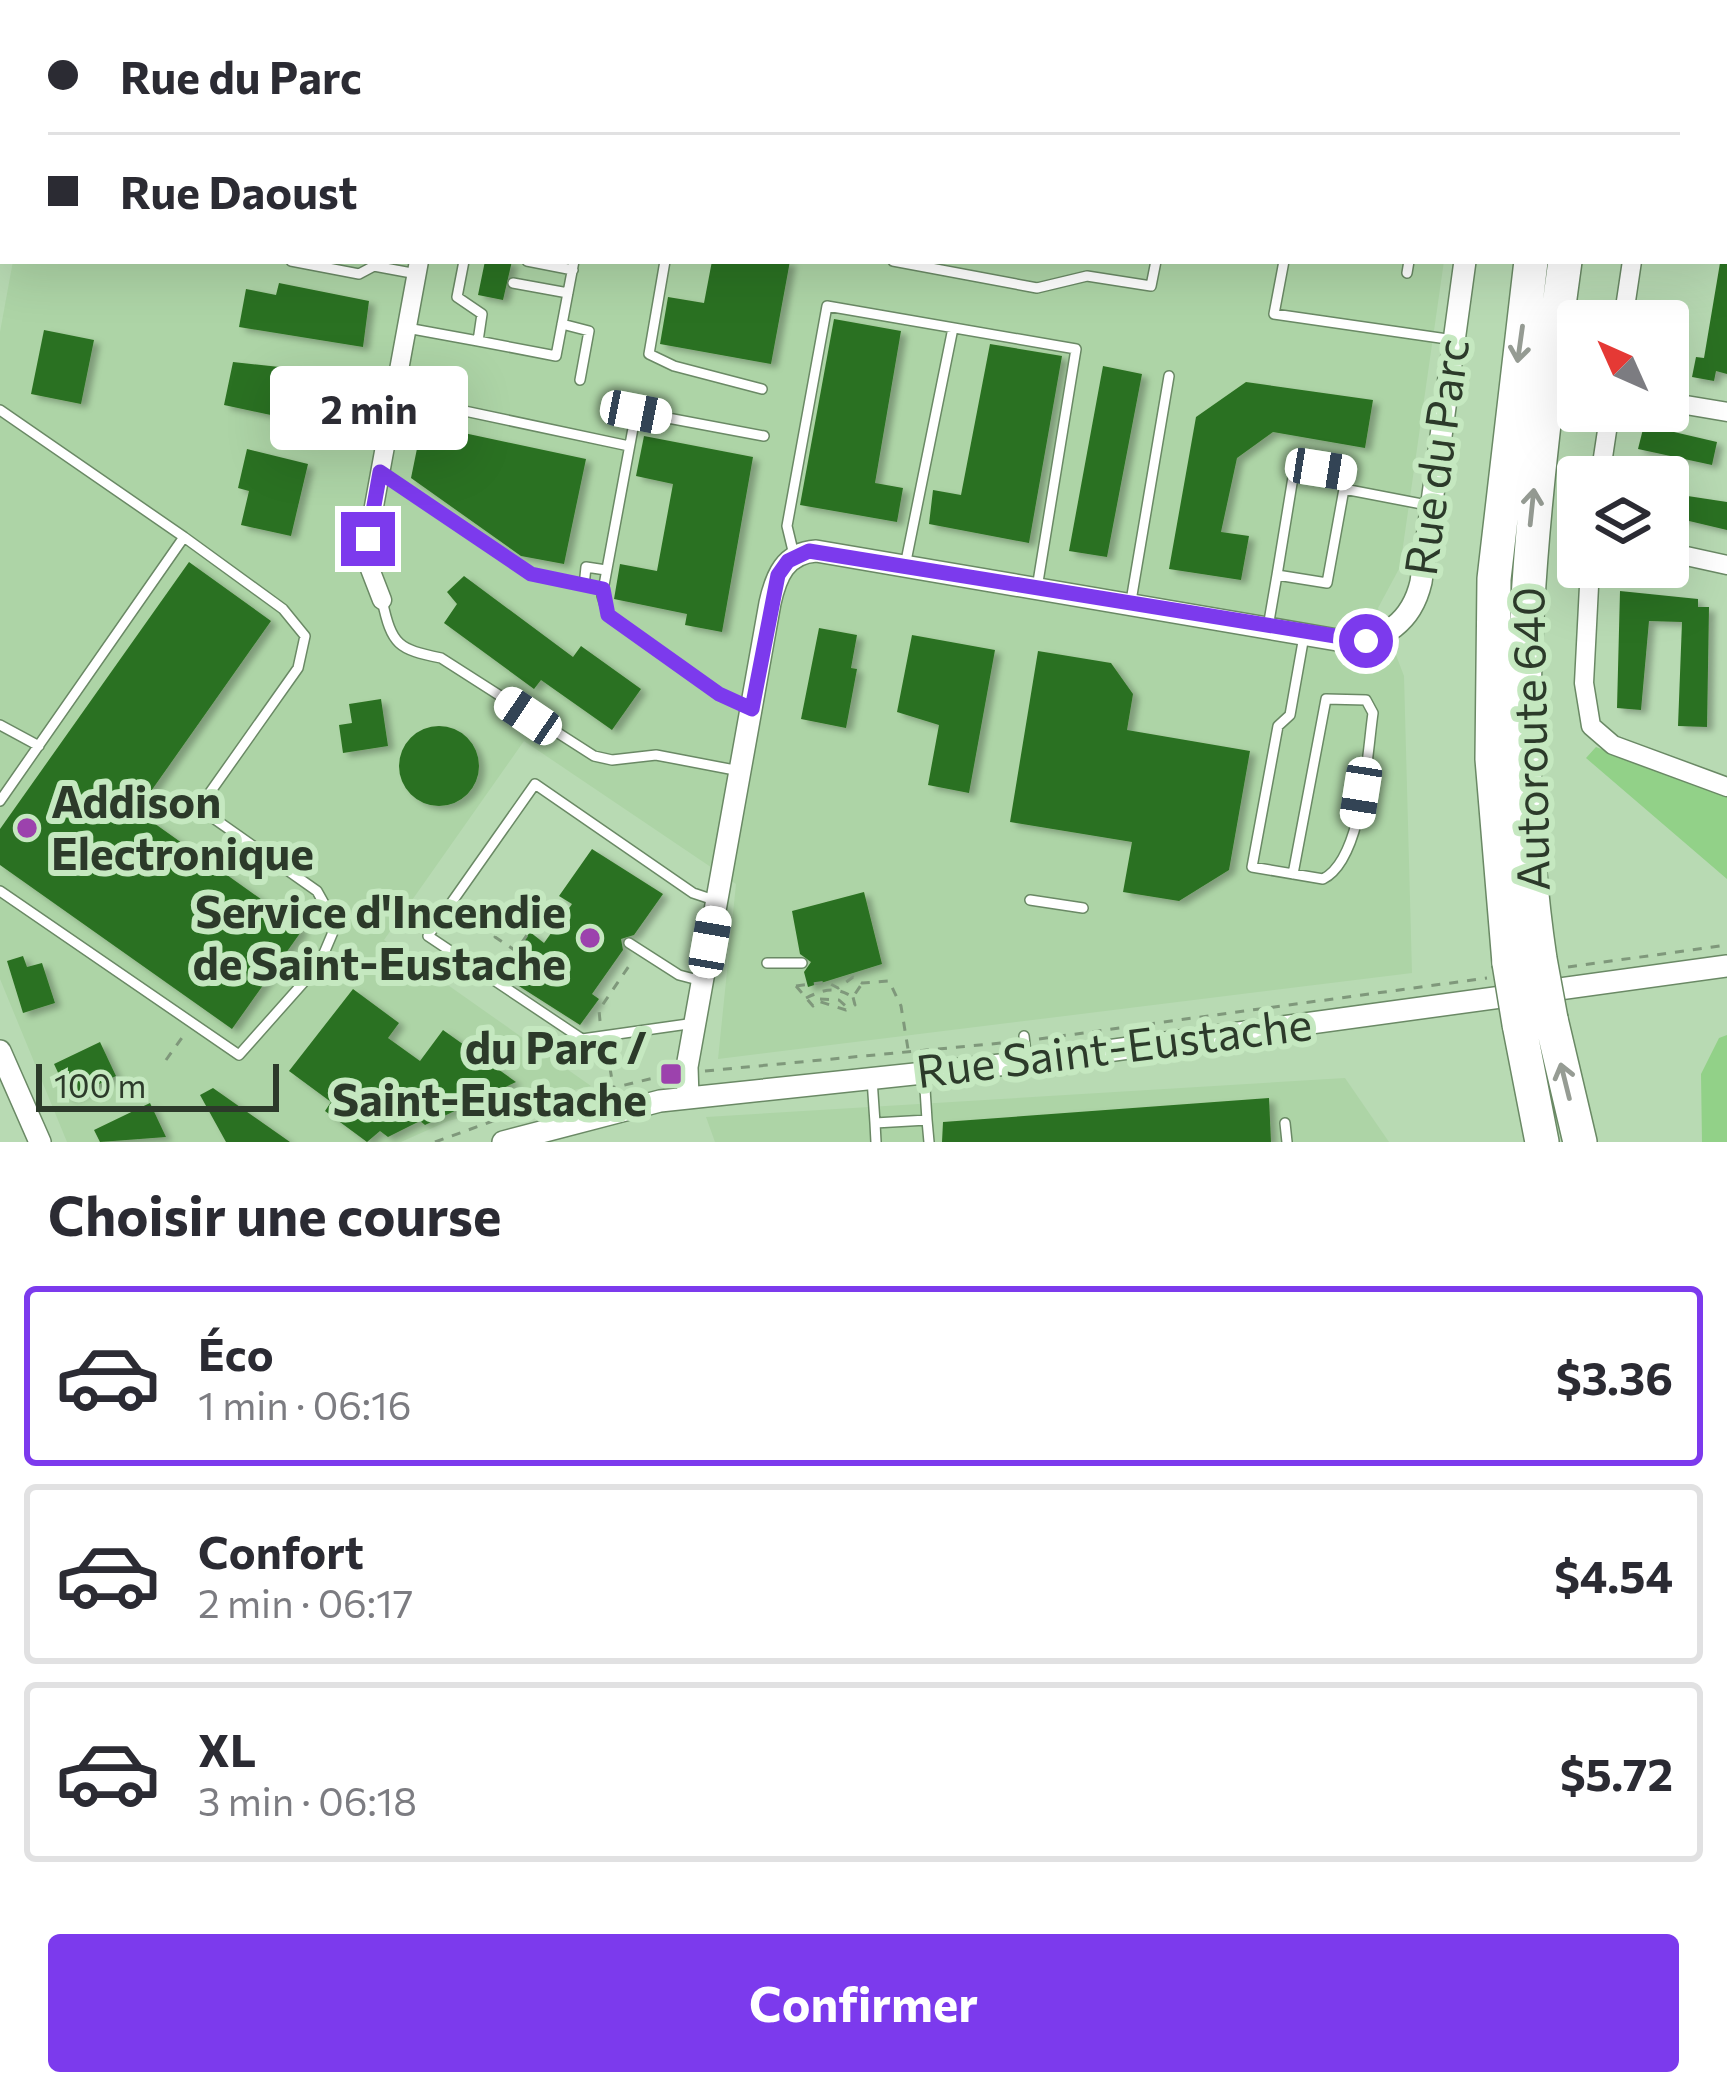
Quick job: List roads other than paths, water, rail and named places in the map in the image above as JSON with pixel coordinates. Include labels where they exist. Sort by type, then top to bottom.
[{"type":"highway","name":"Autoroute 640","points":[[1531,264],[1501,492],[1492,634],[1493,781],[1535,1021],[1542,1142]]},
{"type":"highway","name":"Autoroute 640","points":[[1526,967],[1523,622],[1531,511],[1565,264]]},
{"type":"highway","name":"Autoroute 640","points":[[1535,1021],[1580,1142]]},
{"type":"street","name":"Rue du Parc","points":[[795,556],[816,551],[1304,635],[1366,641],[1402,622],[1418,595],[1465,264]]},
{"type":"street","points":[[1626,300],[1632,264]]},
{"type":"street","points":[[382,600],[368,558],[418,267]]},
{"type":"street","points":[[1689,406],[1727,412]]},
{"type":"street","points":[[688,1098],[702,981],[773,588],[782,568],[795,556]]},
{"type":"street","points":[[1689,557],[1727,565]]},
{"type":"street","points":[[1589,588],[1584,683],[1591,726],[1613,745],[1727,788]]},
{"type":"street","name":"Rue Saint-Eustache","points":[[503,1142],[597,1114],[688,1098],[872,1079],[913,1061],[1727,966]]},
{"type":"street","points":[[0,1051],[40,1142]]},
{"type":"lane","points":[[307,264],[359,274],[374,264]]},
{"type":"lane","points":[[386,264],[418,267]]},
{"type":"lane","points":[[463,264],[457,297],[482,314],[478,340]]},
{"type":"lane","points":[[664,264],[649,354],[674,366],[762,389]]},
{"type":"lane","points":[[909,264],[1037,288],[1087,275],[1151,286],[1155,264]]},
{"type":"lane","points":[[1283,264],[1274,314],[1454,340]]},
{"type":"lane","points":[[407,328],[556,356],[573,265]]},
{"type":"lane","points":[[513,283],[568,293]]},
{"type":"lane","points":[[795,556],[787,526],[827,306],[1076,349],[1037,589]]},
{"type":"lane","points":[[562,324],[589,331],[580,380]]},
{"type":"lane","points":[[905,566],[953,328]]},
{"type":"lane","points":[[1130,605],[1169,376]]},
{"type":"lane","points":[[394,396],[629,446]]},
{"type":"lane","points":[[0,410],[284,609],[305,637],[298,668],[199,808],[316,891],[336,925],[320,965],[239,1054],[0,891]]},
{"type":"lane","points":[[752,709],[719,694],[608,615],[603,589],[636,412],[764,436]]},
{"type":"lane","points":[[1268,628],[1295,465],[1347,473],[1327,584],[1277,575]]},
{"type":"lane","points":[[380,472],[531,574],[603,589]]},
{"type":"lane","points":[[1344,489],[1432,506]]},
{"type":"lane","points":[[0,801],[184,537]]},
{"type":"lane","points":[[584,586],[586,567],[606,570]]},
{"type":"lane","points":[[382,600],[390,633],[402,648],[418,656],[441,658],[583,751],[612,760],[656,754],[740,771]]},
{"type":"lane","points":[[1294,874],[1326,699],[1337,695],[1370,702],[1352,841],[1330,876],[1294,874],[1252,867],[1278,726],[1290,715],[1304,635]]},
{"type":"lane","points":[[0,724],[39,746]]},
{"type":"lane","points":[[695,1023],[605,1038],[575,1035],[428,936],[535,784],[693,893],[717,901]]},
{"type":"lane","points":[[1030,900],[1083,908]]},
{"type":"lane","points":[[628,943],[679,976],[702,981]]},
{"type":"lane","points":[[767,963],[802,963]]},
{"type":"lane","points":[[913,1061],[929,1142]]},
{"type":"lane","points":[[872,1079],[876,1142]]},
{"type":"lane","points":[[875,1123],[927,1120]]},
{"type":"lane","points":[[1285,1123],[1287,1142]]},
{"type":"place","name":"Addison Electronique","points":[[27,828]]},
{"type":"place","name":"Service d'Incendie de Saint-Eustache","points":[[590,938]]},
{"type":"place","name":"du Parc / Saint-Eustache","points":[[671,1074]]}]
